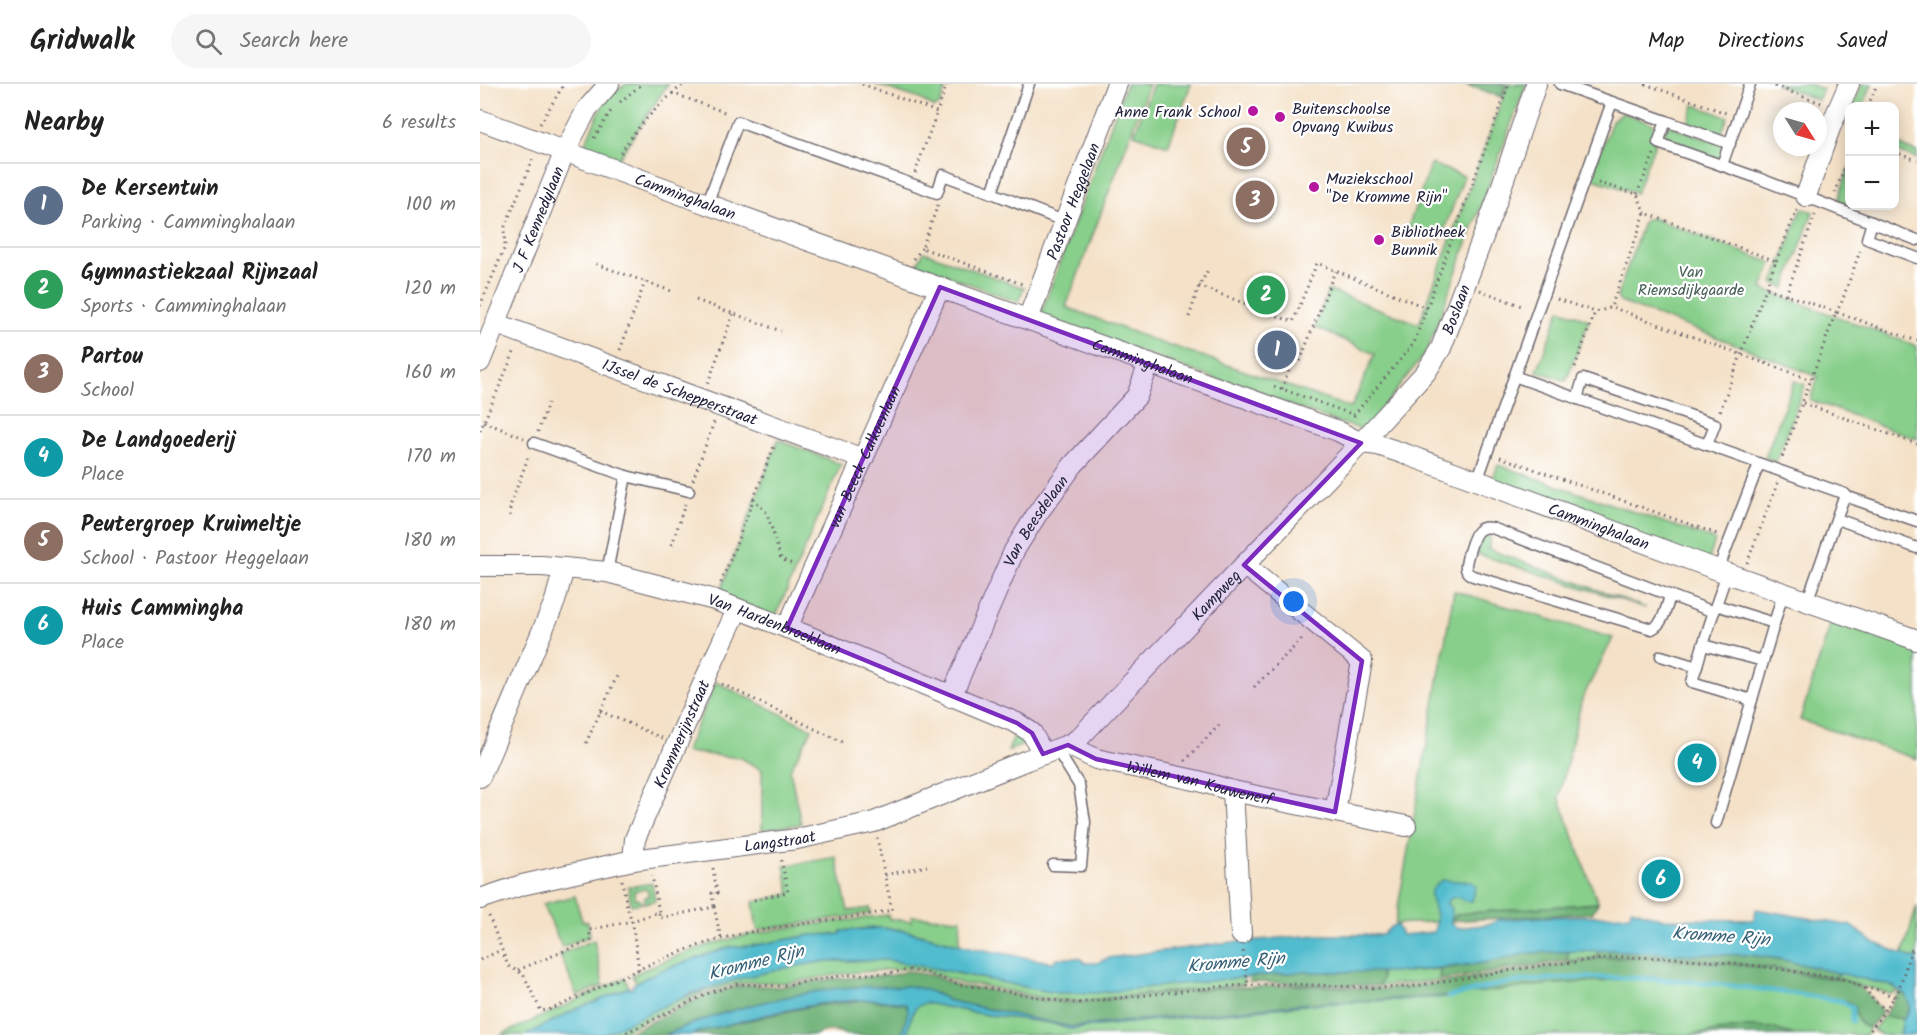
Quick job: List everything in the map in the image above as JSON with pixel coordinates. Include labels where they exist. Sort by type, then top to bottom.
[{"type":"street","name":"J F Kennedylaan","points":[[480,363],[565,151],[588,110],[609,84]]},
{"type":"street","name":"Pastoor Heggelaan","points":[[1031,310],[1117,84]]},
{"type":"street","name":"Boslaan","points":[[1362,443],[1426,372],[1442,348],[1500,192],[1536,84]]},
{"type":"street","points":[[1819,201],[1846,85]]},
{"type":"street","name":"Camminghalaan","points":[[480,120],[940,287],[1031,310],[1149,363],[1338,431],[1362,443],[1378,445],[1722,572],[1917,640]]},
{"type":"street","name":"van Beeck Calkoenlaan","points":[[787,628],[940,287]]},
{"type":"street","name":"IJssel de Schepperstraat","points":[[496,324],[863,459]]},
{"type":"street","name":"Van Beesdelaan","points":[[951,697],[1014,551],[1037,514],[1073,465],[1137,396],[1149,363]]},
{"type":"street","name":"Kampweg","points":[[1056,750],[1078,739],[1362,443]]},
{"type":"street","points":[[1244,565],[1362,660],[1335,812]]},
{"type":"street","name":"Van Hardenbroeklaan","points":[[480,566],[564,568],[607,572],[715,600],[1017,723],[1056,750]]},
{"type":"street","points":[[480,777],[555,601],[564,568]]},
{"type":"street","name":"Krommerijnstraat","points":[[634,861],[635,839],[706,675],[737,610]]},
{"type":"street","name":"Willem van Kouwenerf","points":[[1056,750],[1172,775],[1233,791],[1406,826]]},
{"type":"street","name":"Langstraat","points":[[481,898],[522,885],[634,861],[710,849],[777,842],[874,822],[1056,750]]},
{"type":"street","points":[[1233,791],[1241,934]]},
{"type":"lane","points":[[992,193],[1029,84]]},
{"type":"lane","points":[[1560,84],[1730,144]]},
{"type":"lane","points":[[1722,165],[1750,84]]},
{"type":"lane","points":[[1478,481],[1612,102]]},
{"type":"lane","points":[[707,204],[738,122],[937,193],[943,175],[1066,222]]},
{"type":"lane","points":[[1666,122],[1658,143],[1819,201],[1917,240]]},
{"type":"lane","points":[[1872,222],[1867,239],[1917,258]]},
{"type":"lane","points":[[1514,376],[1917,521]]},
{"type":"lane","points":[[1577,399],[1583,379],[1715,424],[1707,445]]},
{"type":"lane","points":[[534,443],[626,476],[689,491]]},
{"type":"lane","points":[[1752,700],[1692,682],[1715,608],[1730,538],[1759,464]]},
{"type":"lane","points":[[607,572],[626,476]]},
{"type":"lane","points":[[1807,602],[1845,496]]},
{"type":"lane","points":[[1837,519],[1917,548]]},
{"type":"lane","points":[[1670,596],[1663,619],[1658,626],[1652,629],[1473,576],[1466,568],[1473,538],[1477,531],[1485,527],[1492,528],[1670,596],[1774,623]]},
{"type":"lane","points":[[1716,822],[1784,593]]},
{"type":"lane","points":[[1703,645],[1763,662]]},
{"type":"lane","points":[[1661,656],[1697,667]]},
{"type":"lane","points":[[1053,865],[1081,866],[1085,822],[1079,785],[1056,750]]},
{"type":"path","name":"J F Kennedylaan","points":[[480,306],[505,247],[504,229],[533,159],[529,153],[543,118],[564,84]]},
{"type":"path","name":"J F Kennedylaan","points":[[584,158],[615,105],[642,84]]},
{"type":"path","points":[[614,170],[630,136],[672,93],[684,84]]},
{"type":"path","points":[[862,84],[937,112]]},
{"type":"path","points":[[910,184],[948,84]]},
{"type":"path","points":[[1354,415],[1414,343],[1509,84]]},
{"type":"path","points":[[1645,84],[1739,117]]},
{"type":"path","points":[[1769,84],[1818,102]]},
{"type":"path","points":[[1869,102],[1876,84]]},
{"type":"path","points":[[672,93],[732,115],[738,122]]},
{"type":"path","points":[[1611,308],[1645,213],[1637,194],[1658,143]]},
{"type":"path","points":[[1899,154],[1917,160]]},
{"type":"path","points":[[1786,295],[1819,201],[1848,156]]},
{"type":"path","points":[[1584,179],[1637,194]]},
{"type":"path","points":[[937,193],[940,200],[922,248],[1027,285],[1031,310]]},
{"type":"path","points":[[1715,424],[1800,203],[1819,201]]},
{"type":"path","points":[[1645,213],[1776,261]]},
{"type":"path","points":[[1747,563],[1836,312],[1867,239]]},
{"type":"path","points":[[1199,286],[1293,322],[1317,263],[1427,308]]},
{"type":"path","points":[[596,264],[674,292]]},
{"type":"path","points":[[1189,317],[1199,286],[1208,270]]},
{"type":"path","points":[[1300,361],[1335,271]]},
{"type":"path","points":[[618,356],[645,282]]},
{"type":"path","points":[[1465,285],[1537,312]]},
{"type":"path","points":[[1767,288],[1917,341]]},
{"type":"path","points":[[1544,294],[1595,312],[1611,308],[1811,380]]},
{"type":"path","points":[[696,300],[781,331]]},
{"type":"path","points":[[1583,379],[1573,375],[1595,312]]},
{"type":"path","points":[[706,388],[733,314]]},
{"type":"path","points":[[480,430],[518,344],[519,332]]},
{"type":"path","points":[[1282,388],[1293,358]]},
{"type":"path","points":[[510,516],[510,506],[549,403]]},
{"type":"path","points":[[1803,403],[1917,444]]},
{"type":"path","points":[[672,545],[720,406]]},
{"type":"path","points":[[484,422],[534,443]]},
{"type":"path","points":[[715,600],[781,428]]},
{"type":"path","points":[[1488,453],[1730,538]]},
{"type":"path","points":[[753,498],[767,513],[781,559],[799,567]]},
{"type":"path","points":[[1254,687],[1317,624]]},
{"type":"path","points":[[706,675],[842,742]]},
{"type":"path","points":[[586,743],[617,676]]},
{"type":"path","points":[[600,711],[671,742]]},
{"type":"path","points":[[1172,775],[1222,722]]},
{"type":"path","points":[[481,898],[508,966],[523,974],[541,1011],[552,1010],[676,954],[721,939],[857,918],[892,910],[874,822]]},
{"type":"path","points":[[754,900],[788,892],[777,842]]},
{"type":"path","points":[[710,849],[717,893],[712,893],[721,939]]},
{"type":"path","points":[[634,861],[660,918],[714,907]]},
{"type":"path","points":[[634,861],[627,907],[632,921],[639,970]]},
{"type":"path","points":[[884,875],[927,866]]},
{"type":"path","points":[[516,970],[591,940],[589,930],[632,921],[658,912]]},
{"type":"path","points":[[1241,934],[1247,984]]},
{"type":"path","points":[[480,960],[501,950]]},
{"type":"path","points":[[1867,1035],[1898,992],[1910,954],[1912,950],[1917,950]]},
{"type":"path","points":[[621,1035],[709,993],[737,984],[780,986],[847,975],[909,970],[928,973],[963,986],[1076,1002],[1247,984],[1409,987],[1544,965],[1622,957],[1678,958],[1759,966],[1844,979],[1894,997]]},
{"type":"path","points":[[1864,988],[1874,1001],[1886,1010]]},
{"type":"highlighted area","points":[[940,287],[1361,443],[1244,565],[1362,661],[1335,812],[1096,759],[1068,745],[1043,754],[1032,733],[1017,723],[787,628]]},
{"type":"green space","points":[[626,84],[668,84],[615,164],[582,150],[605,99]]},
{"type":"green space","points":[[874,84],[947,84],[940,104],[935,108],[920,99]]},
{"type":"green space","points":[[1126,84],[1149,84],[1066,307],[1172,347],[1351,408],[1375,354],[1315,327],[1328,290],[1419,324],[1508,84],[1526,84],[1427,351],[1365,430],[1040,316]]},
{"type":"green space","points":[[1153,84],[1191,84],[1168,146],[1134,134]]},
{"type":"green space","points":[[1464,84],[1506,84],[1501,97]]},
{"type":"green space","points":[[1776,84],[1809,84],[1823,89],[1818,100]]},
{"type":"green space","points":[[1862,84],[1872,84],[1865,102],[1855,102]]},
{"type":"green space","points":[[1694,105],[1728,117],[1721,134],[1688,123]]},
{"type":"green space","points":[[1623,113],[1652,123],[1658,135],[1636,193],[1590,178],[1613,119]]},
{"type":"green space","points":[[1667,125],[1727,146],[1721,163],[1662,142]]},
{"type":"green space","points":[[1899,145],[1917,152],[1917,159],[1899,152]]},
{"type":"green space","points":[[1431,164],[1464,176],[1441,239],[1408,227]]},
{"type":"green space","points":[[1845,179],[1845,203],[1838,200]]},
{"type":"green space","points":[[1802,208],[1813,212],[1785,288],[1773,283]]},
{"type":"green space","name":"Van Riemsdijkgaarde","points":[[1652,218],[1772,263],[1762,289],[1917,346],[1917,439],[1810,400],[1818,377],[1620,302],[1617,297],[1644,220]]},
{"type":"green space","points":[[924,252],[1024,288],[1018,302],[917,264]]},
{"type":"green space","points":[[1560,309],[1589,320],[1566,381],[1537,371]]},
{"type":"green space","points":[[1794,381],[1805,385],[1776,462],[1765,457]]},
{"type":"green space","points":[[778,440],[841,464],[774,620],[718,598]]},
{"type":"green space","points":[[1498,465],[1715,540],[1708,563],[1490,486]]},
{"type":"green space","points":[[1483,535],[1491,538],[1488,549],[1646,608],[1477,554],[1480,537]]},
{"type":"green space","points":[[1454,591],[1613,638],[1582,699],[1559,797],[1598,903],[1458,914],[1451,921],[1395,924]]},
{"type":"green space","points":[[1832,619],[1917,649],[1917,759],[1800,720]]},
{"type":"green space","points":[[716,682],[812,729],[790,770],[801,824],[762,830],[762,770],[741,758],[685,752]]},
{"type":"green space","points":[[1017,729],[1028,743],[1008,751]]},
{"type":"green space","points":[[836,857],[848,911],[870,908],[871,913],[757,930],[753,902],[790,894],[784,866]]},
{"type":"green space","points":[[652,883],[655,901],[644,903],[645,897],[649,896],[647,889],[634,891],[635,899],[639,899],[642,903],[631,905],[628,887]]},
{"type":"green space","points":[[575,896],[582,921],[588,922],[590,936],[562,947],[543,904]]},
{"type":"green space","points":[[1598,903],[1592,913],[1451,921],[1457,914]]},
{"type":"green space","points":[[1917,906],[1917,958],[1902,956]]},
{"type":"green space","points":[[888,915],[889,919],[911,921],[912,916],[961,919],[959,944],[900,930],[865,928],[842,931],[842,934],[811,935],[751,946],[730,947],[659,971],[636,983],[632,975],[708,945],[739,937]]},
{"type":"green space","points":[[594,940],[603,985],[577,996],[560,954]]},
{"type":"green space","points":[[1597,950],[1598,957],[1565,961],[1568,951]]},
{"type":"green space","points":[[1597,950],[1750,955],[1780,959],[1840,973],[1835,978],[1774,968],[1670,957],[1598,957]]},
{"type":"green space","points":[[1568,951],[1565,961],[1441,980],[1439,976],[1441,969],[1529,953]]},
{"type":"green space","points":[[1603,958],[1718,963],[1844,980],[1861,988],[1882,1013],[1869,1028],[1862,1025],[1857,1017],[1855,1006],[1848,1001],[1778,990],[1653,977],[1542,985],[1447,996],[1304,1004],[1071,1027],[946,1000],[935,993],[857,987],[779,999],[692,1023],[665,1035],[624,1035],[704,996],[736,987],[751,985],[779,987],[831,979],[891,975],[908,971],[933,976],[960,987],[1076,1003],[1217,988],[1300,985],[1383,989],[1440,983]]},
{"type":"green space","points":[[887,960],[1034,989],[1074,993],[1095,993],[1243,976],[1244,984],[1078,1001],[1043,998],[979,985],[962,984],[926,971],[909,968],[849,973],[786,983],[751,982],[732,985],[701,994],[615,1035],[602,1035],[683,998],[740,978],[827,961]]},
{"type":"green space","points":[[1441,969],[1439,976],[1441,980],[1379,986],[1382,978],[1380,971],[1405,972]]},
{"type":"green space","points":[[1380,971],[1382,978],[1379,986],[1249,982],[1249,976],[1299,972]]},
{"type":"green space","points":[[1840,973],[1892,986],[1897,988],[1896,992],[1890,994],[1835,978]]},
{"type":"green space","points":[[1653,977],[1778,990],[1848,1001],[1855,1006],[1861,1025],[1869,1028],[1866,1035],[1850,1033],[1794,1035],[1771,1028],[1746,1027],[1689,1035],[907,1035],[914,1008],[926,1003],[982,1014],[1050,1023],[1069,1029],[1313,1004],[1447,997],[1542,985]]},
{"type":"green space","points":[[625,978],[629,987],[578,1008],[526,1035],[501,1035]]},
{"type":"green space","points":[[1901,990],[1909,1004],[1906,1015],[1903,1019],[1884,1016]]},
{"type":"green space","points":[[868,1000],[906,1004],[908,1011],[902,1035],[846,1035],[830,1031],[815,1035],[691,1035],[812,1006]]},
{"type":"green space","points":[[1884,1016],[1903,1019],[1900,1035],[1881,1035],[1873,1030]]},
{"type":"green space","points":[[1746,1027],[1771,1028],[1794,1035],[1689,1035]]},
{"type":"water","name":"Kromme Rijn","points":[[1442,880],[1472,882],[1476,886],[1472,901],[1456,897],[1451,898],[1447,904],[1451,908],[1451,923],[1458,928],[1490,924],[1498,920],[1630,915],[1631,909],[1664,919],[1754,920],[1756,909],[1852,926],[1873,942],[1917,958],[1917,1035],[1900,1035],[1903,1019],[1910,1010],[1910,1006],[1905,994],[1892,986],[1780,959],[1750,955],[1609,950],[1529,953],[1484,963],[1404,972],[1299,972],[1095,993],[1057,993],[887,960],[826,961],[746,977],[689,994],[602,1035],[526,1035],[578,1008],[629,987],[633,988],[632,985],[659,971],[730,947],[751,946],[811,935],[841,934],[841,931],[880,928],[906,931],[974,948],[1050,962],[1057,958],[1080,958],[1085,963],[1097,963],[1108,958],[1233,942],[1318,935],[1383,935],[1395,925],[1402,935],[1434,932],[1436,918],[1431,893]]},
{"type":"water","points":[[907,986],[924,989],[946,1000],[1071,1027],[1304,1004],[1448,997],[1313,1004],[1069,1029],[1050,1023],[982,1014],[926,1003],[914,1010],[907,1035],[902,1035],[908,1011],[906,1004],[858,1000],[832,1002],[779,1012],[691,1035],[665,1035],[726,1012],[790,996],[842,988]]},
{"type":"waterway","points":[[1448,997],[1515,982],[1638,978],[1720,984],[1842,1001],[1852,1008],[1852,1021]]},
{"type":"place","name":"Anne Frank School","points":[[1253,111]]},
{"type":"place","name":"Buitenschoolse Opvang Kwibus","points":[[1280,117]]},
{"type":"place","name":"Peutergroep Kruimeltje","points":[[1246,147]]},
{"type":"place","name":"Muziekschool \"De Kromme Rijn\"","points":[[1314,187]]},
{"type":"place","name":"Partou","points":[[1255,200]]},
{"type":"place","name":"Bibliotheek Bunnik","points":[[1379,240]]},
{"type":"place","name":"Gymnastiekzaal Rijnzaal","points":[[1266,295]]},
{"type":"place","name":"De Kersentuin","points":[[1277,350]]},
{"type":"place","name":"De Landgoederij","points":[[1697,763]]},
{"type":"place","name":"Huis Cammingha","points":[[1661,879]]}]
